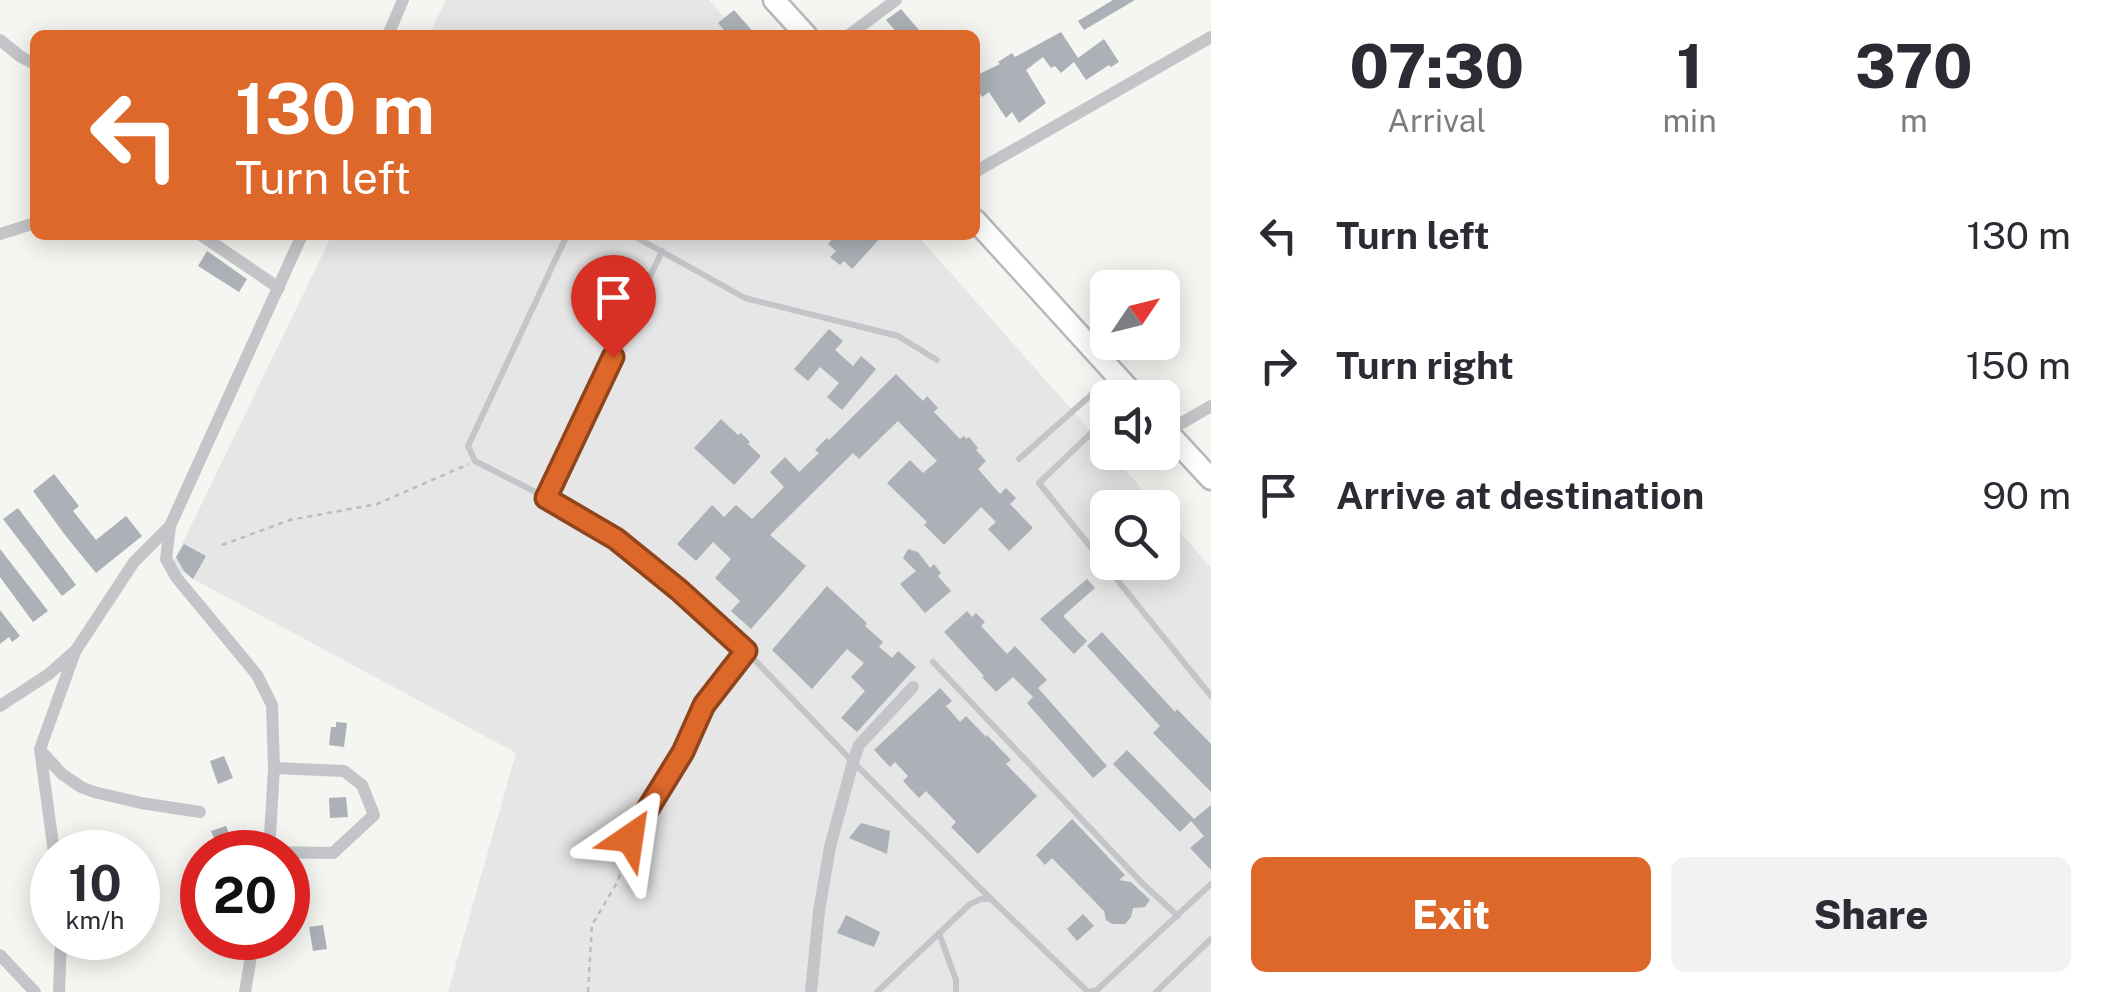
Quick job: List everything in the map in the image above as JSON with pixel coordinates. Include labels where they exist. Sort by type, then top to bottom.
[{"type":"main road","points":[[774,0],[801,30]]},
{"type":"main road","points":[[980,226],[1120,380]]},
{"type":"main road","points":[[1180,446],[1211,480]]},
{"type":"street","points":[[390,30],[403,0]]},
{"type":"street","points":[[856,30],[896,0]]},
{"type":"street","points":[[980,169],[1211,37]]},
{"type":"street","points":[[0,40],[30,62]]},
{"type":"street","points":[[0,234],[30,225]]},
{"type":"street","points":[[208,240],[279,288]]},
{"type":"street","points":[[270,830],[272,704],[257,675],[166,559],[170,526],[300,240]]},
{"type":"street","points":[[1180,422],[1211,406]]},
{"type":"street","points":[[51,830],[41,751],[76,650],[134,562],[170,526]]},
{"type":"street","points":[[0,706],[49,674],[76,650]]},
{"type":"street","points":[[811,992],[818,911],[853,762],[859,745],[913,688]]},
{"type":"street","points":[[41,751],[62,774],[94,792],[200,812]]},
{"type":"street","points":[[274,768],[344,771],[362,784],[374,815],[333,853],[310,853]]},
{"type":"street","points":[[0,956],[35,992]]},
{"type":"street","points":[[59,992],[60,960]]},
{"type":"street","points":[[244,992],[250,960]]},
{"type":"lane","points":[[565,240],[468,446],[475,461],[616,539],[679,590],[746,651],[990,899],[1088,992],[1097,990],[1211,884]]},
{"type":"lane","points":[[641,240],[745,298],[898,336],[937,360]]},
{"type":"lane","points":[[546,498],[662,251]]},
{"type":"lane","points":[[1018,458],[1115,374]]},
{"type":"lane","points":[[1090,434],[1040,483],[1211,696]]},
{"type":"lane","points":[[630,838],[683,752],[704,705],[746,651]]},
{"type":"lane","points":[[933,662],[1142,883],[1178,916]]},
{"type":"lane","points":[[877,992],[970,904],[990,899]]},
{"type":"lane","points":[[939,933],[956,980],[956,992]]},
{"type":"lane","points":[[1156,992],[1211,939]]},
{"type":"path","points":[[222,544],[290,520],[377,504],[475,461]]},
{"type":"path","points":[[588,992],[592,925],[618,881],[630,838]]},
{"type":"shaded area","points":[[446,0],[709,0],[736,30],[431,30]]},
{"type":"shaded area","points":[[330,240],[921,240],[1090,430],[1090,470],[1125,470],[1143,490],[1090,490],[1090,580],[1180,580],[1180,532],[1211,568],[1211,992],[448,992],[516,753],[171,567]]},
{"type":"building","points":[[1113,0],[1135,0],[1084,30],[1078,21]]},
{"type":"building","points":[[901,9],[919,30],[895,30],[886,20]]},
{"type":"building","points":[[734,10],[752,30],[724,30],[718,23]]},
{"type":"building","points":[[1061,32],[1078,58],[1104,39],[1119,62],[1086,80],[1074,62],[1061,73],[1043,57],[1026,70],[1046,103],[1019,123],[1012,112],[1006,118],[989,92],[982,97],[980,94],[980,74],[1012,53],[1015,57]]},
{"type":"building","points":[[832,240],[878,240],[852,269],[844,261],[840,265],[830,257],[836,251],[828,244]]},
{"type":"building","points":[[207,251],[247,279],[239,292],[198,266]]},
{"type":"building","points":[[829,329],[843,341],[835,350],[853,366],[861,356],[876,369],[842,410],[827,397],[839,383],[820,367],[808,381],[794,369]]},
{"type":"building","points":[[896,374],[923,401],[927,396],[938,408],[934,412],[960,439],[969,437],[986,461],[978,469],[1000,494],[1006,488],[1016,498],[1010,504],[1033,528],[1009,551],[988,529],[996,522],[981,507],[944,545],[924,525],[927,522],[887,483],[910,460],[923,473],[937,461],[898,421],[859,459],[853,453],[770,535],[806,566],[751,629],[731,611],[740,601],[715,578],[731,559],[713,542],[696,561],[677,544],[712,505],[724,517],[736,505],[752,519],[784,487],[770,472],[785,457],[799,472],[819,453],[815,450]]},
{"type":"building","points":[[721,419],[738,435],[741,433],[761,456],[734,485],[694,448]]},
{"type":"building","points":[[54,474],[79,506],[73,511],[96,540],[126,516],[142,536],[96,573],[33,491]]},
{"type":"building","points":[[18,508],[76,585],[62,596],[3,519]]},
{"type":"building","points":[[184,544],[206,556],[193,579],[176,557]]},
{"type":"building","points":[[0,549],[48,611],[33,622],[0,577]]},
{"type":"building","points":[[908,549],[918,552],[930,568],[934,564],[941,573],[938,576],[951,591],[925,613],[900,584],[916,571],[903,558]]},
{"type":"building","points":[[1087,579],[1095,588],[1063,616],[1087,641],[1074,654],[1040,619]]},
{"type":"building","points":[[827,586],[867,623],[865,626],[883,642],[879,647],[892,658],[898,651],[916,667],[857,732],[841,718],[865,691],[851,677],[864,663],[847,649],[812,689],[772,650]]},
{"type":"building","points":[[0,610],[20,636],[12,642],[9,637],[0,644]]},
{"type":"building","points":[[967,611],[985,622],[981,626],[1007,654],[1015,646],[1047,680],[1038,688],[1107,766],[1093,778],[1027,703],[1033,697],[1013,677],[996,692],[944,632]]},
{"type":"building","points":[[1102,632],[1175,712],[1177,709],[1211,744],[1211,792],[1153,733],[1160,726],[1087,646]]},
{"type":"building","points":[[940,688],[952,701],[946,706],[960,722],[966,716],[987,735],[1011,760],[1006,764],[1037,796],[978,854],[951,827],[956,822],[926,791],[919,798],[903,781],[908,776],[895,762],[890,767],[874,750]]},
{"type":"building","points":[[336,722],[347,723],[344,747],[329,745],[331,727],[336,727]]},
{"type":"building","points":[[1127,750],[1194,819],[1211,805],[1211,870],[1190,848],[1204,836],[1191,821],[1180,832],[1113,764]]},
{"type":"building","points":[[224,756],[233,778],[218,784],[210,761]]},
{"type":"building","points":[[346,797],[348,817],[330,818],[329,798]]},
{"type":"building","points":[[1072,819],[1125,875],[1119,880],[1131,882],[1150,900],[1145,907],[1133,908],[1125,924],[1106,920],[1104,911],[1052,858],[1045,865],[1036,855]]},
{"type":"building","points":[[861,823],[890,831],[887,854],[849,838]]},
{"type":"building","points":[[1083,914],[1094,926],[1077,941],[1067,929]]},
{"type":"building","points":[[846,915],[880,932],[874,947],[837,933]]},
{"type":"building","points":[[323,925],[327,949],[313,951],[310,927]]},
{"type":"route","points":[[613,357],[546,498],[616,539],[746,651],[704,705],[683,752],[630,838]]}]
